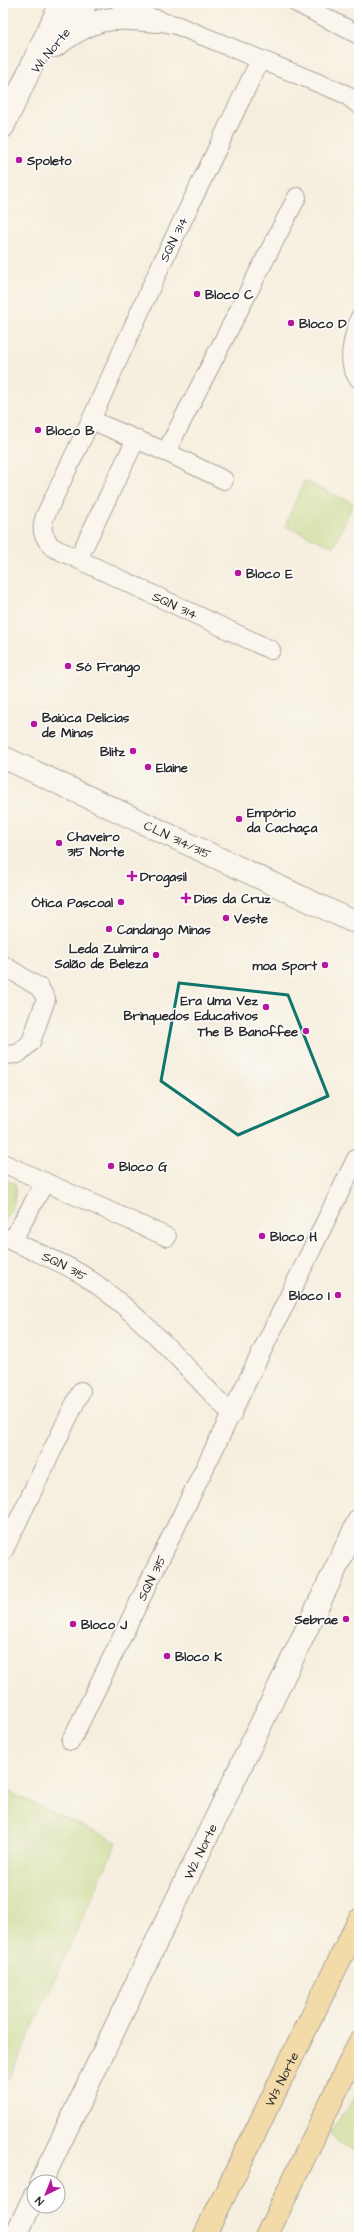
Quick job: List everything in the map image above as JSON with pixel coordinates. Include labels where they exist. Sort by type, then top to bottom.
[{"type":"main road","name":"W3 Norte","points":[[204,2237],[359,1920]]},
{"type":"main road","points":[[266,2237],[359,2044]]},
{"type":"street","name":"W1 Norte","points":[[3,127],[28,78],[36,53],[61,3]]},
{"type":"street","name":"W1 Norte","points":[[28,78],[55,46],[86,3]]},
{"type":"street","points":[[120,3],[160,16],[260,60],[345,94],[359,105]]},
{"type":"street","points":[[297,3],[359,35]]},
{"type":"street","points":[[55,46],[82,27],[97,20],[160,16]]},
{"type":"street","name":"SQN 314","points":[[260,60],[160,267],[92,420],[45,516],[42,530],[44,537],[52,547],[271,650]]},
{"type":"street","points":[[345,94],[359,120]]},
{"type":"street","points":[[166,452],[297,197]]},
{"type":"street","points":[[359,319],[351,354],[352,366],[359,379]]},
{"type":"street","points":[[92,420],[166,452],[224,480]]},
{"type":"street","points":[[78,559],[136,439]]},
{"type":"street","name":"CLN 314/315","points":[[3,757],[357,925]]},
{"type":"street","points":[[3,965],[40,988],[46,999],[31,1042],[18,1054],[3,1055]]},
{"type":"street","name":"SQN 315","points":[[72,1741],[356,1159]]},
{"type":"street","points":[[3,1163],[167,1237]]},
{"type":"street","name":"SQN 315","points":[[45,1182],[8,1239],[64,1265],[95,1283],[137,1317],[232,1415]]},
{"type":"street","points":[[3,1552],[82,1391]]},
{"type":"street","name":"W2 Norte","points":[[45,2174],[359,1520]]},
{"type":"street","points":[[15,2237],[26,2214]]},
{"type":"highlighted area","points":[[179,983],[288,995],[328,1096],[238,1135],[161,1081]]},
{"type":"green space","points":[[304,481],[353,503],[334,547],[285,526]]},
{"type":"green space","points":[[3,1178],[15,1184],[15,1199],[10,1213],[3,1221]]},
{"type":"green space","points":[[3,1789],[117,1842],[9,2079],[3,2076]]},
{"type":"green space","points":[[359,2092],[359,2153],[334,2139],[329,2133]]},
{"type":"place","name":"Spoleto","points":[[19,160]]},
{"type":"place","name":"Bloco C","points":[[197,294]]},
{"type":"place","name":"Bloco D","points":[[291,323]]},
{"type":"place","name":"Bloco B","points":[[38,430]]},
{"type":"place","name":"Bloco E","points":[[238,573]]},
{"type":"place","name":"Só Frango","points":[[68,666]]},
{"type":"place","name":"Baiúca Delícias de Minas","points":[[34,724]]},
{"type":"place","name":"Blitz","points":[[133,751]]},
{"type":"place","name":"Elaine","points":[[148,767]]},
{"type":"place","name":"Empório da Cachaça","points":[[239,819]]},
{"type":"place","name":"Chaveiro 315 Norte","points":[[59,843]]},
{"type":"place","name":"Drogasil","points":[[132,876]]},
{"type":"place","name":"Dias da Cruz","points":[[186,898]]},
{"type":"place","name":"Ótica Pascoal","points":[[121,902]]},
{"type":"place","name":"Veste","points":[[226,918]]},
{"type":"place","name":"Candango Minas","points":[[109,929]]},
{"type":"place","name":"Leda Zulmira Salão de Beleza","points":[[156,955]]},
{"type":"place","name":"moa Sport","points":[[325,965]]},
{"type":"place","name":"Era Uma Vez Brinquedos Educativos","points":[[266,1007]]},
{"type":"place","name":"The B Banoffee","points":[[306,1031]]},
{"type":"place","name":"Bloco G","points":[[111,1166]]},
{"type":"place","name":"Bloco H","points":[[262,1236]]},
{"type":"place","name":"Bloco I","points":[[338,1295]]},
{"type":"place","name":"Sebrae","points":[[346,1619]]},
{"type":"place","name":"Bloco J","points":[[73,1624]]},
{"type":"place","name":"Bloco K","points":[[167,1656]]}]
